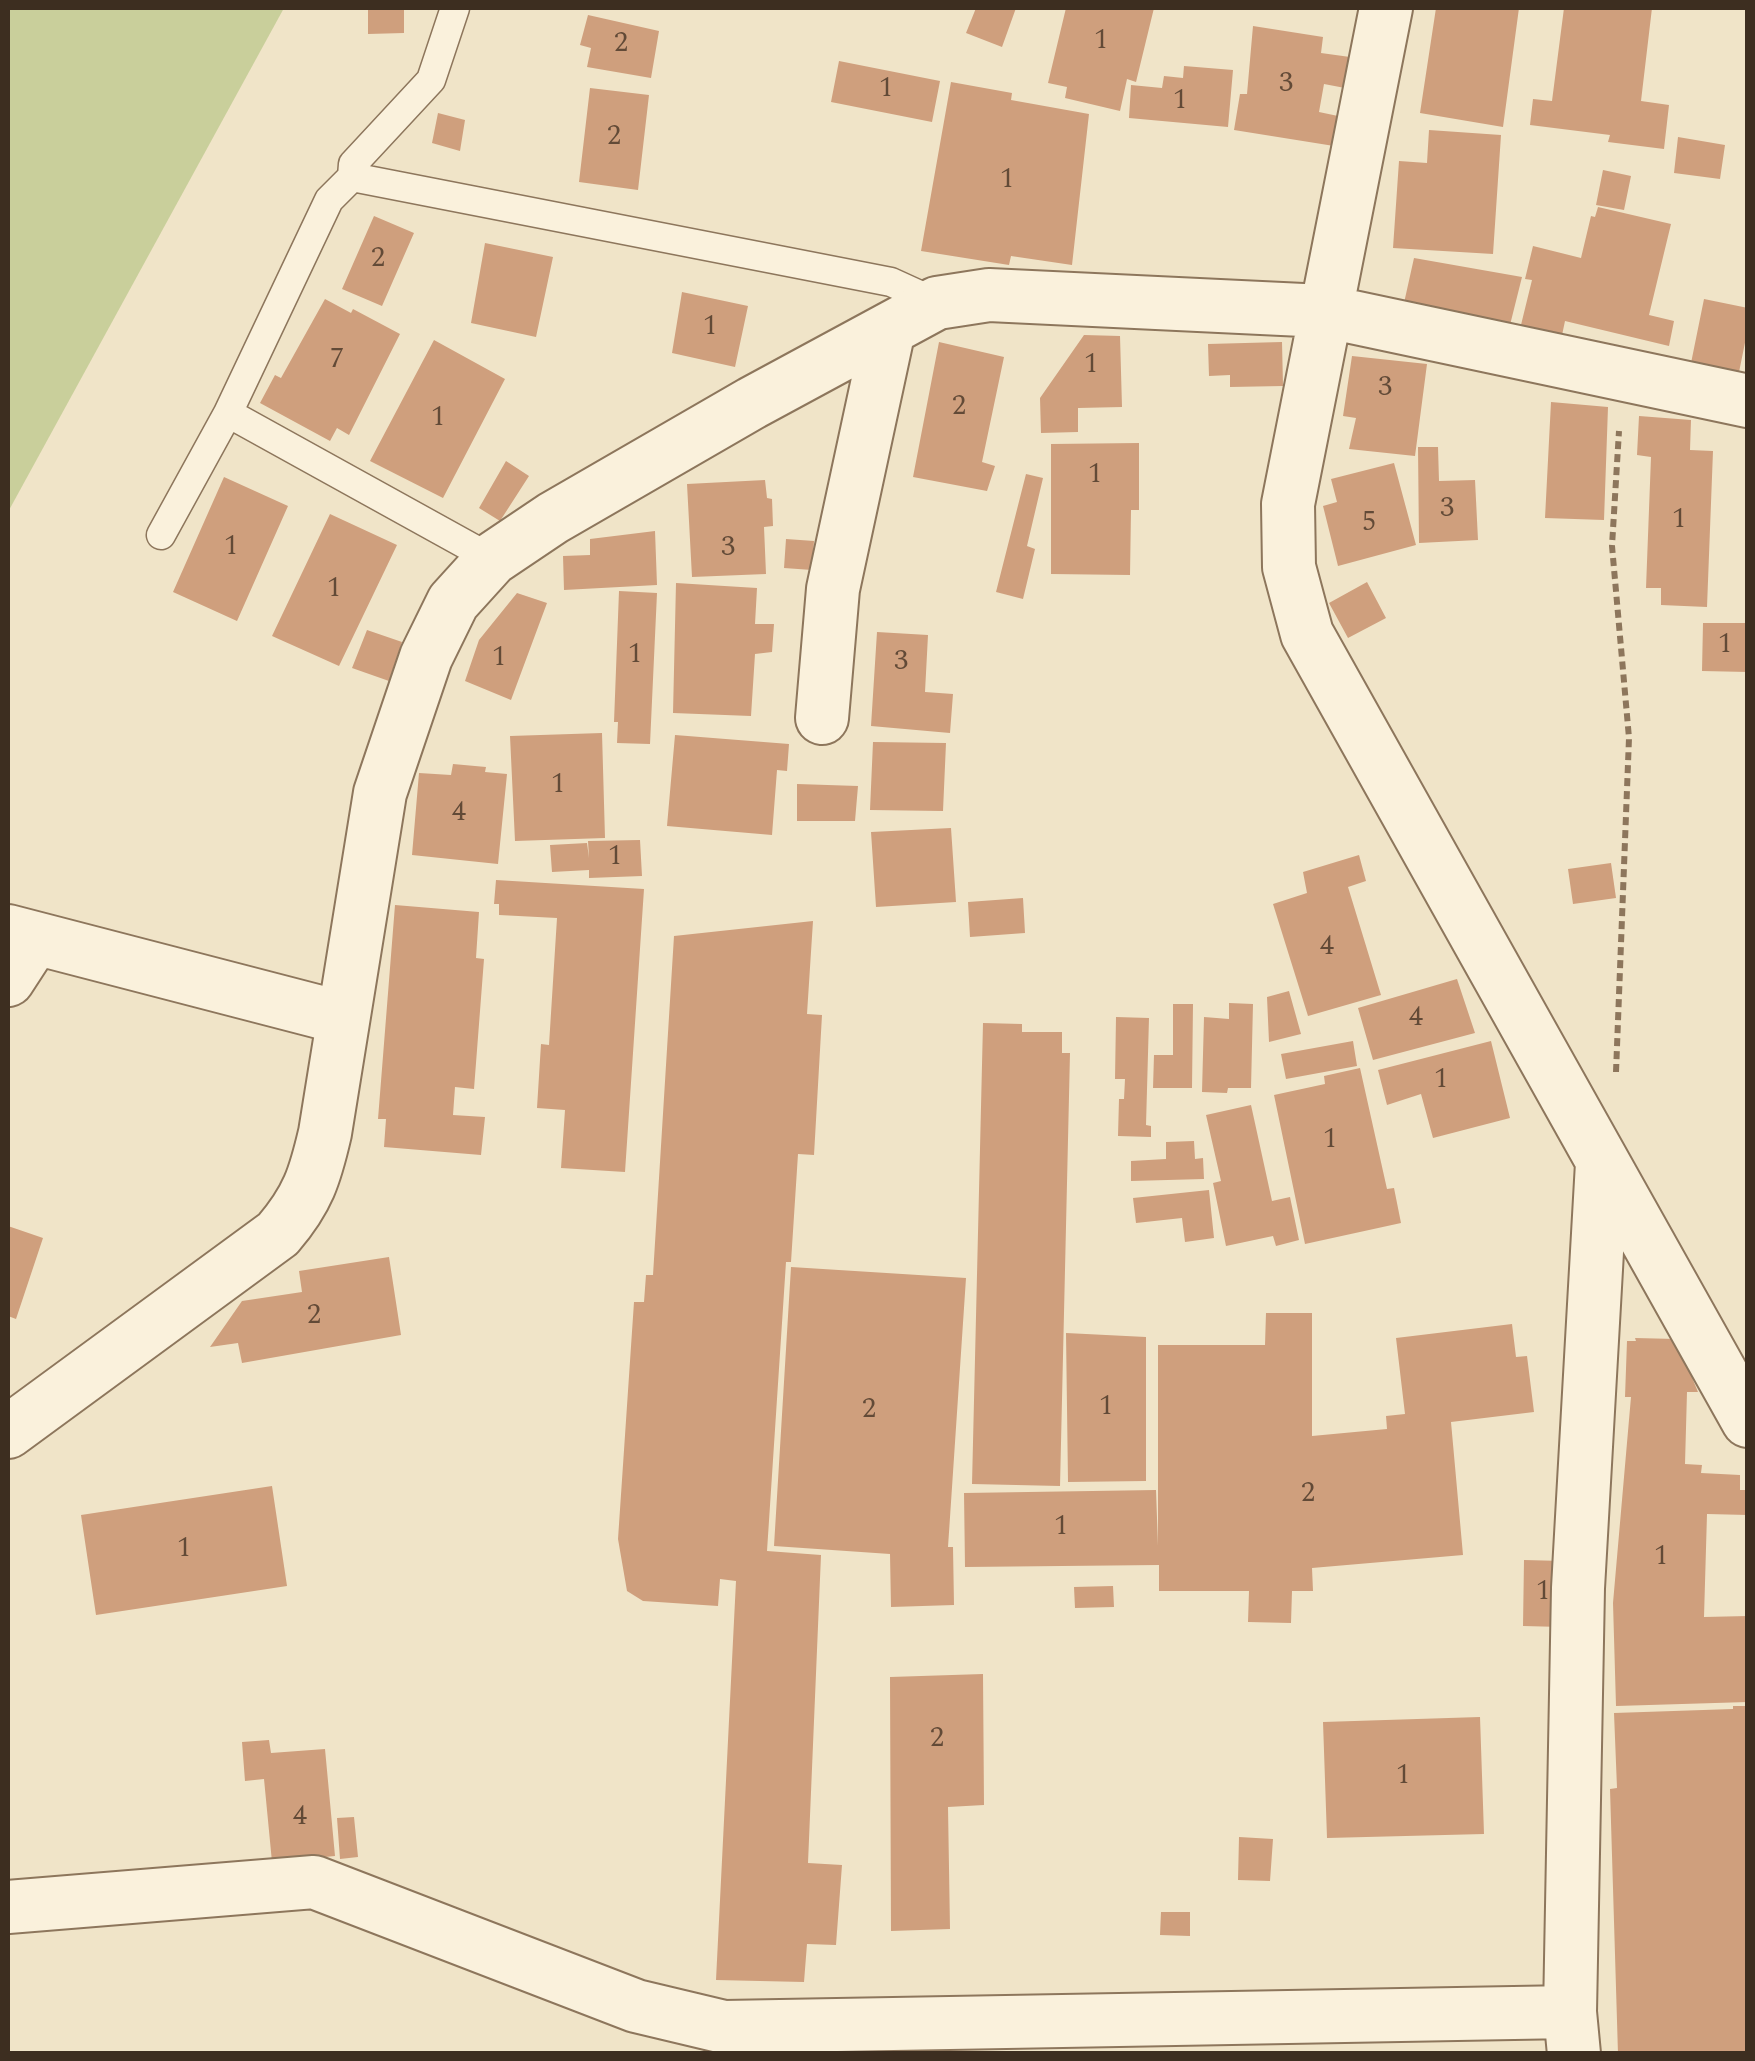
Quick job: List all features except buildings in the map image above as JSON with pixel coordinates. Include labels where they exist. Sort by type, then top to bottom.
[{"type":"street","points":[[1386,8],[1288,504],[1289,567],[1308,634],[1748,1421]]},
{"type":"street","points":[[8,1432],[278,1234],[298,1210],[313,1184],[325,1132],[380,792],[426,657],[453,602],[492,559],[552,518],[889,329],[938,304],[989,295],[1324,311],[1748,401]]},
{"type":"street","points":[[822,718],[833,588],[889,329]]},
{"type":"street","points":[[16,950],[343,1018]]},
{"type":"street","points":[[8,1907],[314,1882],[636,2006],[724,2027],[1572,2033],[1578,1588],[1602,1162]]},
{"type":"lane","points":[[161,535],[228,412],[329,200],[352,177],[353,164],[430,80],[455,8]]},
{"type":"lane","points":[[352,177],[891,282],[938,304]]},
{"type":"lane","points":[[228,412],[492,559]]},
{"type":"path","points":[[1602,1162],[1615,1105],[1629,738],[1612,546],[1623,375]]},
{"type":"green space","points":[[8,8],[284,8],[8,512]]}]
